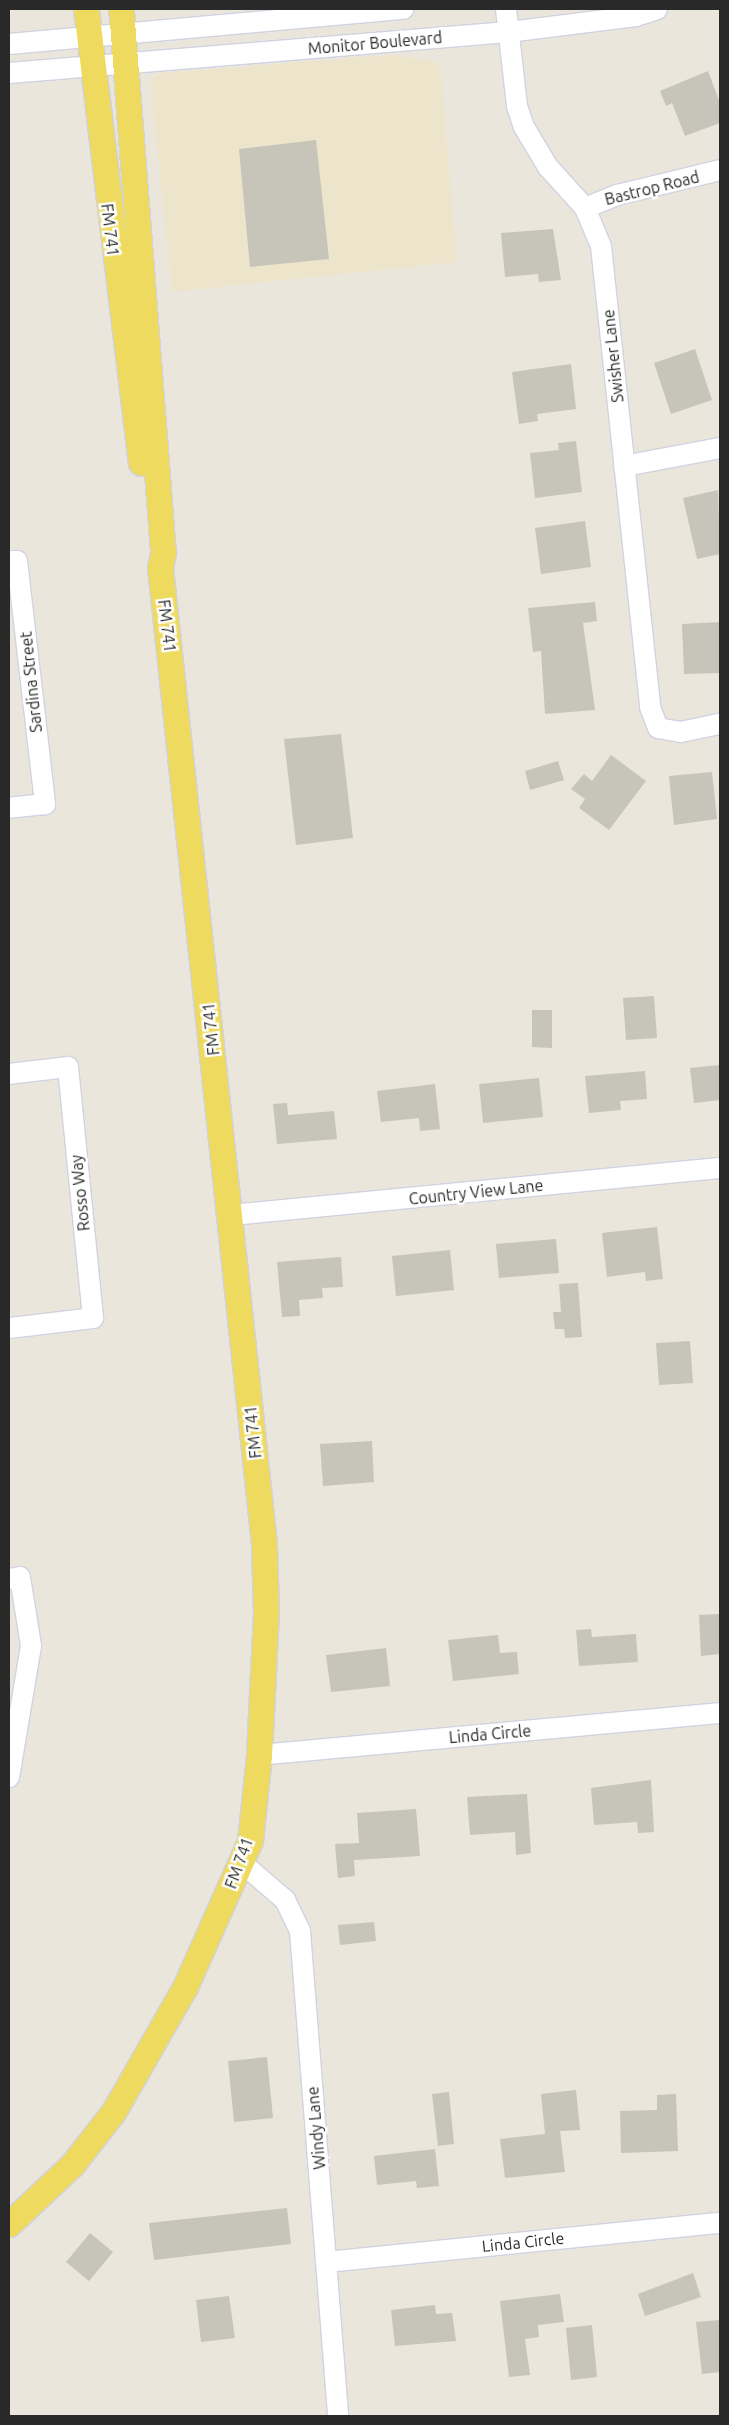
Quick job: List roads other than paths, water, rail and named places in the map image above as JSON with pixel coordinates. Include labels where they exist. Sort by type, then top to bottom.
[{"type":"main road","name":"FM 741","points":[[86,9],[152,554],[160,568]]},
{"type":"main road","name":"FM 741","points":[[9,2224],[72,2165],[114,2111],[185,1987],[242,1863],[250,1841],[259,1756],[266,1612],[264,1544],[231,1216],[160,568],[163,552],[120,9]]},
{"type":"street","name":"Monitor Boulevard","points":[[9,44],[123,36],[403,9]]},
{"type":"street","name":"Swisher Lane","points":[[506,9],[517,106],[524,127],[548,166],[585,208],[601,246],[650,707],[658,728],[682,732],[720,724]]},
{"type":"street","name":"Monitor Boulevard","points":[[9,73],[125,65],[508,32],[636,16],[657,9]]},
{"type":"street","name":"Bastrop Road","points":[[585,208],[617,195],[720,170]]},
{"type":"street","points":[[624,466],[720,448]]},
{"type":"street","name":"Sardina Street","points":[[9,808],[45,804],[13,561]]},
{"type":"street","name":"Rosso Way","points":[[9,1074],[68,1067],[93,1318],[9,1328]]},
{"type":"street","name":"Country View Lane","points":[[231,1216],[720,1168]]},
{"type":"street","points":[[9,1777],[31,1646],[14,1578]]},
{"type":"street","name":"Linda Circle","points":[[259,1756],[720,1713]]},
{"type":"street","name":"Windy Lane","points":[[242,1863],[285,1900],[300,1931],[338,2416]]},
{"type":"street","name":"Linda Circle","points":[[326,2262],[720,2223]]}]
